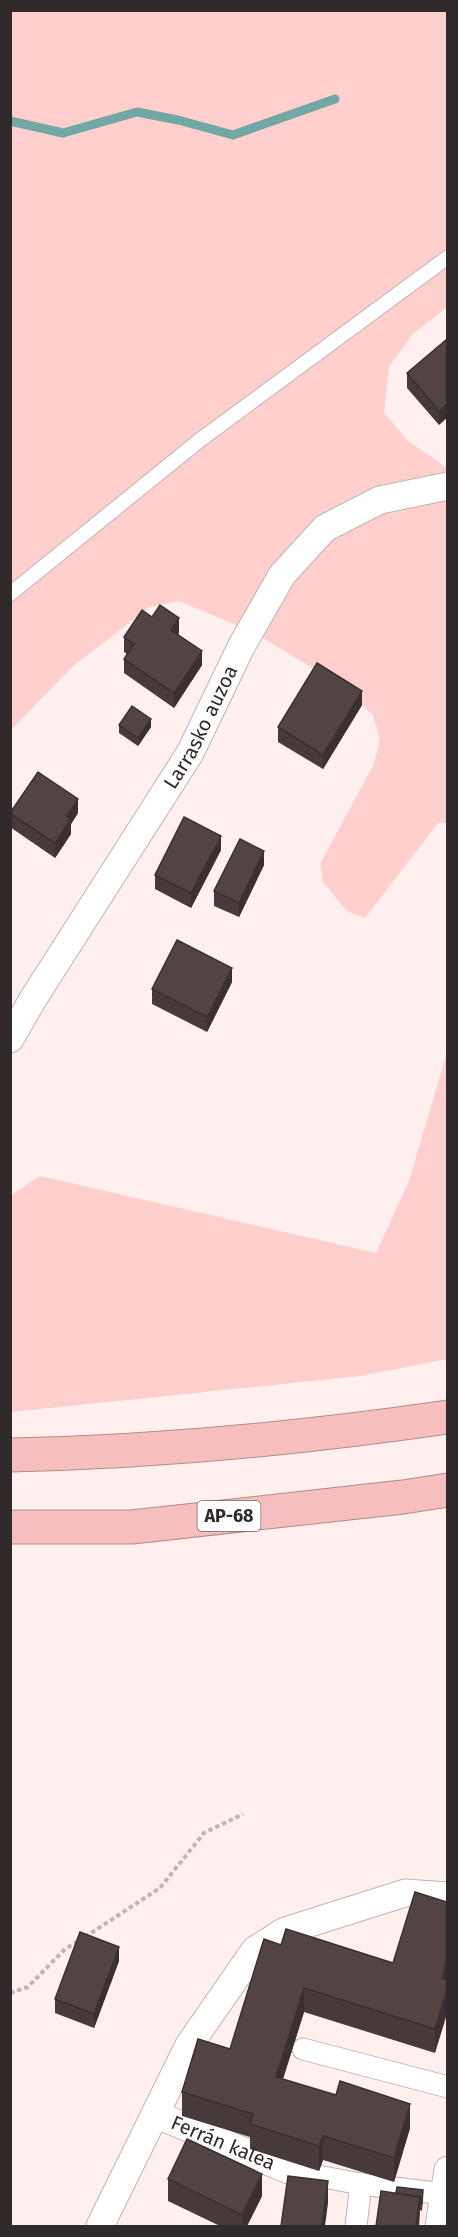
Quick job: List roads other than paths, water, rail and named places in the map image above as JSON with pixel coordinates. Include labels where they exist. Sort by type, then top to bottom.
[{"type":"highway","points":[[10,1455],[221,1443],[350,1431],[447,1417]]},
{"type":"highway","name":"AP-68","points":[[10,1527],[132,1527],[403,1497],[447,1490]]},
{"type":"street","name":"Larrasko auzoa","points":[[10,1039],[33,999],[190,753],[242,646],[282,575],[325,528],[380,500],[447,486]]},
{"type":"street","points":[[100,2226],[189,2045],[255,1950],[285,1931],[405,1893],[447,1896]]},
{"type":"street","points":[[303,2049],[447,2087]]},
{"type":"street","name":"Ferrán kalea","points":[[155,2114],[291,2171]]},
{"type":"street","points":[[291,2171],[361,2184],[446,2182],[439,2226]]},
{"type":"street","points":[[356,2226],[361,2184]]},
{"type":"lane","points":[[10,594],[200,440],[447,257]]},
{"type":"waterway","points":[[10,121],[63,133],[137,112],[233,135],[335,99]]}]
